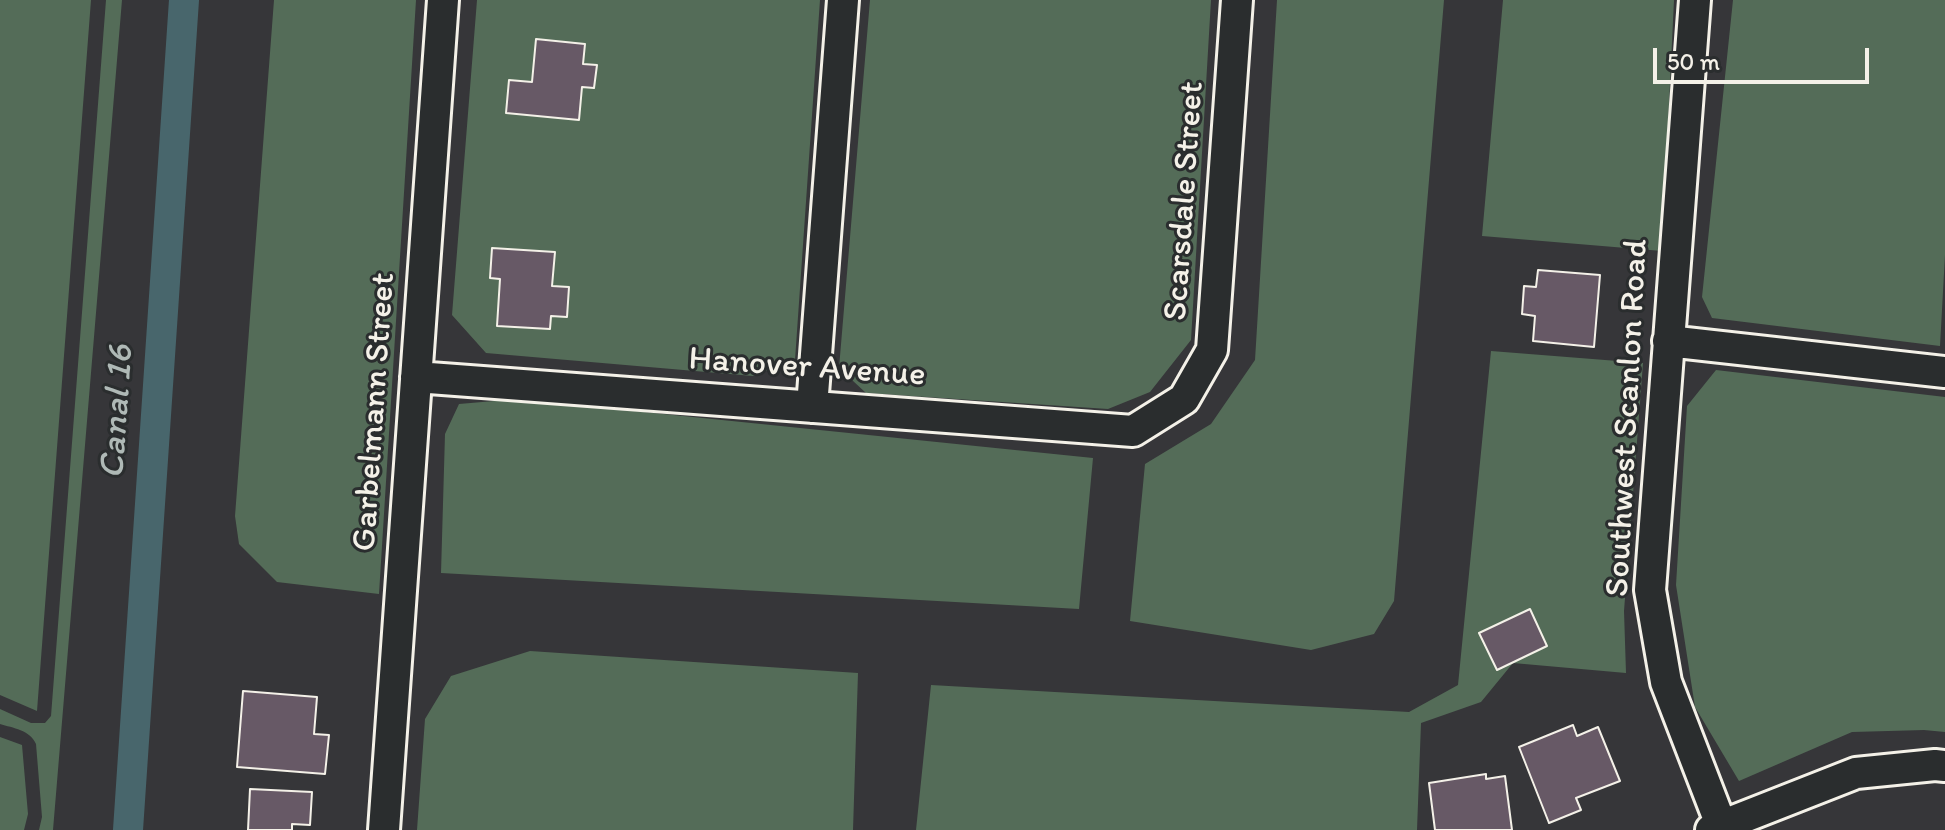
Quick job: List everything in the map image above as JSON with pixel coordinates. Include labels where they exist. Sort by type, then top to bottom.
[{"type":"street","name":"Garbelmann Street","points":[[384,830],[443,0]]},
{"type":"street","points":[[812,407],[843,0]]},
{"type":"street","name":"Scarsdale Street","points":[[1184,399],[1212,350],[1237,0]]},
{"type":"street","name":"Southwest Scanlon Road","points":[[1695,0],[1650,590],[1666,682],[1719,829]]},
{"type":"street","points":[[1668,341],[1945,372]]},
{"type":"street","name":"Hanover Avenue","points":[[416,377],[1133,431],[1184,399]]},
{"type":"street","points":[[1719,829],[1856,773],[1945,766]]},
{"type":"green space","points":[[0,0],[91,0],[37,711],[0,695]]},
{"type":"green space","points":[[106,0],[122,0],[53,830],[39,830],[42,817],[36,744],[16,728],[0,724],[0,709],[31,723],[45,723],[51,716]]},
{"type":"green space","points":[[274,0],[416,0],[379,594],[277,582],[239,544],[235,516]]},
{"type":"green space","points":[[477,0],[820,0],[795,360],[753,376],[486,353],[452,315]]},
{"type":"green space","points":[[870,0],[1211,0],[1191,340],[1150,392],[1108,409],[866,393],[839,368]]},
{"type":"green space","points":[[1277,0],[1444,0],[1394,601],[1374,634],[1311,650],[1130,621],[1145,464],[1211,424],[1255,360]]},
{"type":"green space","points":[[1503,0],[1674,0],[1662,251],[1482,236]]},
{"type":"green space","points":[[1733,0],[1945,0],[1945,255],[1940,346],[1712,318],[1702,297]]},
{"type":"green space","points":[[1491,351],[1643,363],[1624,611],[1626,673],[1513,663],[1481,702],[1421,723],[1417,830],[916,830],[931,685],[1409,712],[1458,685]]},
{"type":"green space","points":[[1716,370],[1945,397],[1945,732],[1852,732],[1739,781],[1695,707],[1676,585],[1687,406]]},
{"type":"green space","points":[[517,399],[1093,458],[1079,609],[441,573],[445,434],[459,404]]},
{"type":"green space","points":[[530,651],[858,673],[853,830],[417,830],[425,719],[451,676]]},
{"type":"green space","points":[[0,737],[22,745],[28,814],[24,830],[0,830]]},
{"type":"building","points":[[536,39],[585,44],[583,64],[597,65],[594,88],[582,87],[579,120],[506,113],[509,80],[532,82]]},
{"type":"building","points":[[492,248],[555,252],[552,286],[569,287],[567,317],[551,316],[550,329],[497,326],[500,279],[490,278]]},
{"type":"building","points":[[1538,270],[1600,275],[1594,347],[1533,341],[1535,316],[1522,314],[1524,286],[1536,287]]},
{"type":"building","points":[[1530,609],[1547,646],[1497,670],[1479,633]]},
{"type":"building","points":[[243,691],[317,697],[314,734],[329,735],[325,774],[237,767]]},
{"type":"building","points":[[1573,725],[1577,736],[1598,727],[1620,781],[1576,798],[1581,810],[1549,823],[1519,747]]},
{"type":"building","points":[[1486,774],[1486,779],[1505,776],[1512,830],[1435,830],[1429,783]]},
{"type":"building","points":[[250,789],[312,792],[310,825],[292,824],[292,830],[248,830]]},
{"type":"waterway","name":"Canal 16","points":[[128,830],[184,0]]}]
